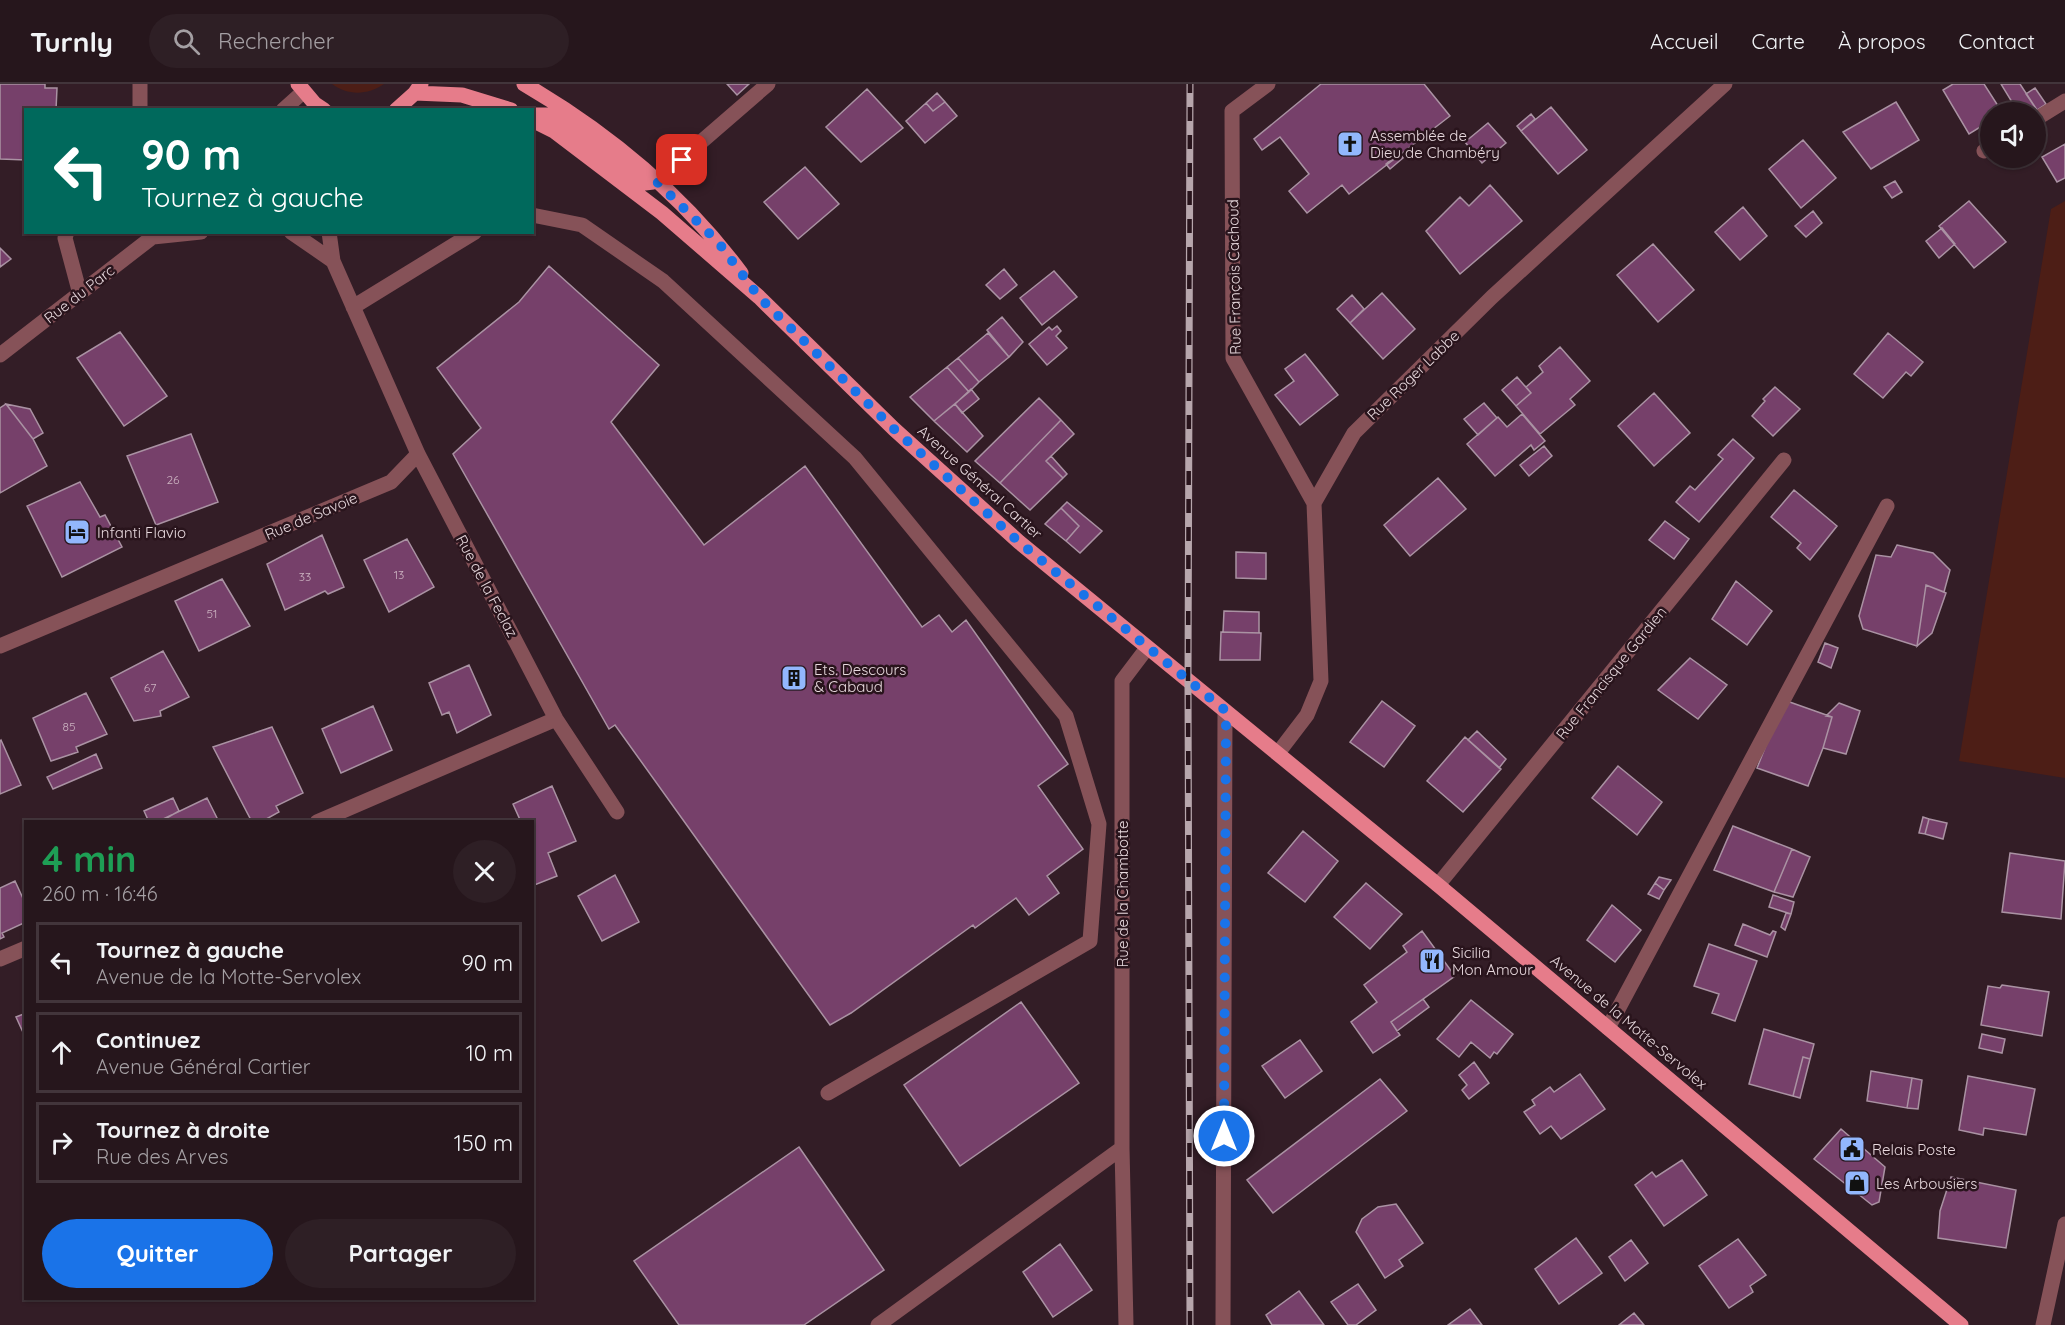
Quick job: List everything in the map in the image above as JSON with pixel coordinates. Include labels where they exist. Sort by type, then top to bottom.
[{"type":"main road","name":"Avenue Général Cartier","points":[[524,84],[589,124],[622,148],[718,242],[759,297]]},
{"type":"main road","points":[[300,88],[322,108]]},
{"type":"main road","points":[[398,108],[418,88],[462,96],[504,108]]},
{"type":"main road","name":"Avenue Général Cartier","points":[[534,115],[553,115],[645,183],[656,181]]},
{"type":"main road","name":"Avenue Général Cartier","points":[[534,121],[554,131],[645,199],[759,297],[894,429],[1019,542],[1188,681]]},
{"type":"main road","name":"Avenue de la Motte-Servolex","points":[[1188,681],[1438,885],[1961,1325]]},
{"type":"street","points":[[140,84],[140,108]]},
{"type":"street","points":[[656,181],[768,84]]},
{"type":"street","name":"Rue François Cachoud","points":[[1268,84],[1232,111],[1233,358],[1314,503]]},
{"type":"street","name":"Rue Roger Labbe","points":[[1314,503],[1354,433],[1492,297],[1725,84]]},
{"type":"street","points":[[285,108],[300,88]]},
{"type":"street","points":[[2046,113],[2065,101]]},
{"type":"street","points":[[534,215],[582,225],[663,281],[855,458],[1066,716],[1099,824],[1090,941],[828,1093]]},
{"type":"street","points":[[66,234],[65,238],[80,294]]},
{"type":"street","points":[[156,235],[171,234]]},
{"type":"street","points":[[294,234],[333,261]]},
{"type":"street","points":[[329,234],[333,261],[418,454]]},
{"type":"street","points":[[333,261],[340,234]]},
{"type":"street","points":[[353,307],[472,234]]},
{"type":"street","name":"Rue du Parc","points":[[0,355],[156,235]]},
{"type":"street","name":"Rue de Savoie","points":[[0,646],[391,482],[418,454]]},
{"type":"street","name":"Rue de la Feclaz","points":[[418,454],[556,719],[616,812]]},
{"type":"street","name":"Rue Francisque Gardien","points":[[1438,885],[1784,460]]},
{"type":"street","points":[[1278,753],[1307,715],[1321,681],[1314,503]]},
{"type":"street","points":[[1608,1028],[1887,506]]},
{"type":"street","name":"Rue de la Chambotte","points":[[1126,1325],[1122,1148],[1122,681],[1148,648]]},
{"type":"street","points":[[1223,1325],[1226,711]]},
{"type":"street","points":[[322,820],[556,719]]},
{"type":"street","points":[[0,959],[24,949]]},
{"type":"street","points":[[878,1325],[1122,1148]]},
{"type":"street","points":[[2043,1325],[2065,1224]]},
{"type":"shaded area","points":[[332,84],[384,84],[378,88],[358,93],[345,91]]},
{"type":"shaded area","points":[[2065,201],[2065,778],[1959,761],[2051,209]]},
{"type":"building","points":[[0,84],[45,84],[45,88],[57,88],[56,108],[24,108],[24,160],[0,159]]},
{"type":"building","points":[[727,84],[749,84],[737,95]]},
{"type":"building","name":"Assemblée de Dieu de Chambéry","points":[[1321,84],[1424,84],[1450,116],[1349,194],[1342,185],[1307,213],[1289,191],[1309,174],[1280,137],[1262,150],[1254,139]]},
{"type":"building","points":[[1953,84],[1984,84],[1996,102],[1980,102],[1980,127],[1969,134],[1943,90]]},
{"type":"building","points":[[2001,84],[2020,84],[2032,102],[2012,102]]},
{"type":"building","points":[[2035,88],[2045,102],[2032,102],[2026,94]]},
{"type":"building","points":[[867,89],[903,128],[861,162],[826,127]]},
{"type":"building","points":[[937,93],[945,102],[933,111],[926,103]]},
{"type":"building","points":[[945,102],[957,116],[925,143],[906,121],[926,103],[933,111]]},
{"type":"building","points":[[1896,102],[1919,140],[1871,169],[1843,132]]},
{"type":"building","points":[[1551,107],[1587,150],[1558,174],[1521,131]]},
{"type":"building","points":[[1531,114],[1535,119],[1521,131],[1517,126]]},
{"type":"building","points":[[1488,123],[1506,143],[1482,163],[1465,142]]},
{"type":"building","points":[[1803,140],[1836,178],[1801,208],[1769,169]]},
{"type":"building","points":[[2065,144],[2065,178],[2057,182],[2046,164],[2046,155]]},
{"type":"building","points":[[1399,153],[1403,158],[1390,169],[1386,164]]},
{"type":"building","points":[[805,167],[839,204],[798,239],[764,202]]},
{"type":"building","points":[[1895,181],[1902,192],[1892,198],[1884,187]]},
{"type":"building","points":[[1490,185],[1522,221],[1460,274],[1426,231],[1460,197],[1469,206]]},
{"type":"building","points":[[1969,201],[2006,242],[1974,268],[1939,226]]},
{"type":"building","points":[[1743,207],[1767,236],[1740,260],[1715,232]]},
{"type":"building","points":[[1813,211],[1822,223],[1806,237],[1795,226]]},
{"type":"building","points":[[1942,228],[1955,244],[1939,258],[1926,241]]},
{"type":"building","points":[[1653,244],[1694,290],[1658,322],[1617,275]]},
{"type":"building","points":[[0,248],[11,259],[0,267]]},
{"type":"building","name":"Ets. Descours & Cabaud","points":[[549,266],[659,365],[611,422],[704,545],[805,466],[922,627],[939,615],[952,632],[966,620],[1068,764],[1038,786],[1083,849],[1047,876],[1059,893],[1029,915],[1016,898],[975,928],[973,925],[851,1013],[830,1025],[615,725],[609,729],[453,454],[481,428],[437,368],[519,302]]},
{"type":"building","points":[[1004,269],[1017,285],[1000,299],[986,285]]},
{"type":"building","points":[[1054,271],[1077,297],[1042,325],[1020,298]]},
{"type":"building","points":[[1382,293],[1415,329],[1383,359],[1350,323]]},
{"type":"building","points":[[1352,295],[1364,309],[1350,323],[1337,309]]},
{"type":"building","points":[[1002,317],[1023,342],[1009,357],[987,330]]},
{"type":"building","points":[[1057,326],[1061,331],[1056,336],[1067,348],[1047,365],[1029,344],[1049,327],[1052,330]]},
{"type":"building","points":[[120,332],[167,396],[124,426],[77,358]]},
{"type":"building","points":[[988,333],[1009,357],[979,382],[958,358]]},
{"type":"building","points":[[1888,333],[1923,362],[1911,376],[1906,372],[1883,398],[1854,374]]},
{"type":"building","points":[[1560,347],[1590,381],[1570,399],[1575,405],[1540,434],[1516,406],[1531,393],[1526,387],[1543,372],[1539,366]]},
{"type":"building","points":[[1305,354],[1338,395],[1300,425],[1275,395],[1294,381],[1285,369]]},
{"type":"building","points":[[958,358],[979,382],[969,392],[947,367]]},
{"type":"building","points":[[947,367],[969,392],[934,421],[910,397]]},
{"type":"building","points":[[1517,377],[1531,393],[1516,406],[1502,390]]},
{"type":"building","points":[[1775,387],[1800,409],[1773,436],[1752,416],[1765,401],[1763,399]]},
{"type":"building","points":[[971,389],[979,399],[962,413],[955,404]]},
{"type":"building","points":[[1654,393],[1690,433],[1654,466],[1618,426]]},
{"type":"building","points":[[1039,398],[1061,420],[1000,483],[975,461]]},
{"type":"building","points":[[1484,403],[1497,418],[1478,435],[1464,419]]},
{"type":"building","points":[[6,404],[30,409],[43,433],[33,439]]},
{"type":"building","points":[[6,404],[33,439],[47,466],[0,493],[0,408]]},
{"type":"building","points":[[955,404],[983,436],[967,452],[934,421]]},
{"type":"building","points":[[1522,414],[1545,441],[1534,450],[1531,445],[1495,476],[1467,444],[1498,417],[1507,427]]},
{"type":"building","points":[[1061,420],[1074,434],[1046,461],[1063,478],[1030,510],[1000,483]]},
{"type":"building","points":[[191,434],[218,502],[156,525],[127,456]]},
{"type":"building","points":[[1733,439],[1754,458],[1699,522],[1676,502],[1690,486],[1695,490],[1723,459],[1718,455]]},
{"type":"building","points":[[1544,446],[1552,456],[1529,476],[1520,465]]},
{"type":"building","points":[[1051,456],[1067,474],[1063,478],[1046,461]]},
{"type":"building","points":[[1438,478],[1466,509],[1410,556],[1384,525]]},
{"type":"building","name":"Infanti Flavio","points":[[80,482],[100,517],[105,515],[122,547],[62,577],[27,506]]},
{"type":"building","points":[[1794,490],[1837,526],[1810,560],[1797,548],[1801,543],[1771,517]]},
{"type":"building","points":[[1067,502],[1102,531],[1080,553],[1066,541],[1079,526],[1061,508]]},
{"type":"building","points":[[1061,508],[1079,526],[1066,541],[1045,524]]},
{"type":"building","points":[[1665,521],[1689,539],[1674,559],[1649,540]]},
{"type":"building","points":[[322,535],[344,587],[328,594],[325,591],[285,610],[267,564]]},
{"type":"building","points":[[407,539],[434,587],[389,612],[364,560]]},
{"type":"building","points":[[1897,545],[1933,553],[1950,570],[1944,592],[1926,585],[1917,646],[1863,629],[1859,616],[1876,555],[1891,557]]},
{"type":"building","points":[[1236,552],[1266,553],[1266,579],[1236,578]]},
{"type":"building","points":[[222,579],[250,626],[199,651],[175,601]]},
{"type":"building","points":[[1736,581],[1772,611],[1747,645],[1712,619]]},
{"type":"building","points":[[1926,585],[1946,593],[1932,633],[1917,646]]},
{"type":"building","points":[[1224,611],[1259,612],[1259,633],[1223,632]]},
{"type":"building","points":[[1221,632],[1261,633],[1260,660],[1220,660]]},
{"type":"building","points":[[1825,643],[1838,648],[1831,668],[1818,662]]},
{"type":"building","points":[[163,651],[189,697],[160,711],[161,716],[134,721],[111,678]]},
{"type":"building","points":[[1690,658],[1727,685],[1698,719],[1658,690]]},
{"type":"building","points":[[469,665],[491,715],[457,733],[449,712],[442,715],[429,683]]},
{"type":"building","points":[[86,693],[107,734],[76,747],[78,752],[51,761],[33,718]]},
{"type":"building","points":[[1784,700],[1832,717],[1808,786],[1757,768]]},
{"type":"building","points":[[1382,701],[1415,726],[1384,767],[1350,742]]},
{"type":"building","points":[[1839,703],[1860,711],[1846,754],[1823,748],[1832,717],[1826,716]]},
{"type":"building","points":[[373,706],[392,750],[341,773],[322,729]]},
{"type":"building","points":[[272,727],[303,793],[276,806],[279,812],[265,820],[251,820],[213,747]]},
{"type":"building","points":[[1477,731],[1506,759],[1499,768],[1468,740]]},
{"type":"building","points":[[1465,737],[1501,769],[1463,812],[1427,781]]},
{"type":"building","points":[[0,741],[21,785],[0,794]]},
{"type":"building","points":[[96,754],[102,768],[53,789],[47,777]]},
{"type":"building","points":[[1618,766],[1662,802],[1637,835],[1592,798]]},
{"type":"building","points":[[552,786],[576,841],[548,853],[557,876],[534,885],[534,820],[520,820],[513,804]]},
{"type":"building","points":[[173,798],[179,811],[163,820],[148,820],[144,811]]},
{"type":"building","points":[[207,798],[218,820],[161,820]]},
{"type":"building","points":[[1923,817],[1929,819],[1925,834],[1919,833]]},
{"type":"building","points":[[1929,819],[1947,823],[1943,839],[1925,834]]},
{"type":"building","points":[[1733,826],[1792,849],[1774,892],[1714,870]]},
{"type":"building","points":[[1303,831],[1338,861],[1305,902],[1268,873]]},
{"type":"building","points":[[1792,849],[1810,857],[1793,897],[1774,892]]},
{"type":"building","points":[[2010,853],[2065,861],[2061,919],[2002,912]]},
{"type":"building","points":[[615,875],[639,922],[602,941],[578,896]]},
{"type":"building","points":[[1659,877],[1671,880],[1664,890],[1655,883]]},
{"type":"building","points":[[15,881],[24,901],[24,923],[2,933],[4,937],[0,939],[0,888]]},
{"type":"building","points":[[1366,883],[1402,914],[1370,949],[1334,917]]},
{"type":"building","points":[[1655,883],[1664,890],[1659,899],[1648,894]]},
{"type":"building","points":[[1773,895],[1794,902],[1791,914],[1769,907]]},
{"type":"building","points":[[1612,905],[1641,930],[1615,962],[1587,940]]},
{"type":"building","points":[[1786,913],[1791,914],[1785,930],[1781,927]]},
{"type":"building","points":[[1743,924],[1770,935],[1773,931],[1776,932],[1767,957],[1735,945]]},
{"type":"building","points":[[1422,931],[1455,976],[1391,1022],[1400,1035],[1373,1053],[1351,1022],[1377,1002],[1364,985],[1407,952],[1403,946]]},
{"type":"building","points":[[1709,944],[1757,961],[1735,1021],[1712,1013],[1719,994],[1694,986]]},
{"type":"building","points":[[2002,985],[2049,992],[2042,1036],[1981,1025],[1988,986],[2000,988]]},
{"type":"building","points":[[1423,999],[1429,1007],[1397,1031],[1391,1022]]},
{"type":"building","points":[[1471,1000],[1513,1034],[1497,1054],[1494,1052],[1490,1058],[1471,1042],[1459,1057],[1437,1039]]},
{"type":"building","points":[[1021,1002],[1079,1083],[960,1166],[904,1085]]},
{"type":"building","points":[[24,1014],[24,1035],[16,1017]]},
{"type":"building","points":[[1764,1029],[1814,1044],[1810,1059],[1803,1057],[1793,1096],[1749,1084]]},
{"type":"building","points":[[1982,1034],[2005,1039],[2002,1053],[1979,1048]]},
{"type":"building","points":[[1300,1040],[1322,1071],[1285,1098],[1262,1066]]},
{"type":"building","points":[[1803,1057],[1810,1059],[1800,1098],[1793,1096]]},
{"type":"building","points":[[1474,1062],[1489,1083],[1469,1099],[1462,1090],[1467,1085],[1459,1075]]},
{"type":"building","points":[[1871,1071],[1912,1078],[1907,1108],[1867,1101]]},
{"type":"building","points":[[1580,1074],[1605,1109],[1561,1139],[1551,1126],[1540,1134],[1524,1112],[1535,1105],[1532,1100],[1550,1087],[1554,1092]]},
{"type":"building","points":[[1968,1076],[2035,1089],[2026,1135],[1984,1128],[1983,1135],[1959,1130]]},
{"type":"building","points":[[1912,1078],[1922,1080],[1918,1109],[1907,1108]]},
{"type":"building","points":[[1380,1079],[1407,1111],[1273,1213],[1247,1180]]},
{"type":"building","points":[[1841,1129],[1885,1167],[1879,1202],[1872,1205],[1814,1159]]},
{"type":"building","points":[[799,1147],[884,1270],[804,1325],[679,1325],[634,1261]]},
{"type":"building","points":[[1682,1160],[1707,1195],[1664,1226],[1635,1185],[1652,1172],[1656,1177]]},
{"type":"building","points":[[1951,1177],[2016,1190],[2006,1248],[1938,1238],[1940,1211]]},
{"type":"building","points":[[1396,1204],[1423,1243],[1399,1260],[1403,1266],[1385,1278],[1356,1232],[1362,1219],[1378,1207]]},
{"type":"building","points":[[1576,1238],[1602,1273],[1559,1304],[1535,1269]]},
{"type":"building","points":[[1738,1239],[1766,1275],[1750,1286],[1753,1292],[1729,1308],[1699,1266]]},
{"type":"building","points":[[1631,1240],[1648,1263],[1625,1281],[1609,1257]]},
{"type":"building","points":[[1060,1244],[1092,1290],[1053,1317],[1023,1272]]},
{"type":"building","points":[[1358,1284],[1376,1310],[1356,1325],[1348,1325],[1331,1302]]},
{"type":"building","points":[[1299,1291],[1324,1325],[1272,1325],[1266,1315]]},
{"type":"building","points":[[1470,1309],[1482,1325],[1448,1325]]},
{"type":"building","points":[[1634,1313],[1644,1325],[1619,1325]]},
{"type":"railway","points":[[1190,84],[1188,681],[1190,1325]]},
{"type":"place","name":"Assemblée de Dieu de Chambéry","points":[[1350,144]]},
{"type":"place","name":"Infanti Flavio","points":[[77,532]]},
{"type":"place","name":"Ets. Descours & Cabaud","points":[[794,678]]},
{"type":"place","name":"Sicilia Mon Amour","points":[[1432,961]]},
{"type":"place","name":"Relais Poste","points":[[1852,1149]]},
{"type":"place","name":"Les Arbousiers","points":[[1857,1183]]},
{"type":"route","points":[[682,160],[656,181],[718,242],[759,297],[894,429],[1019,542],[1226,711],[1224,1136]]}]
